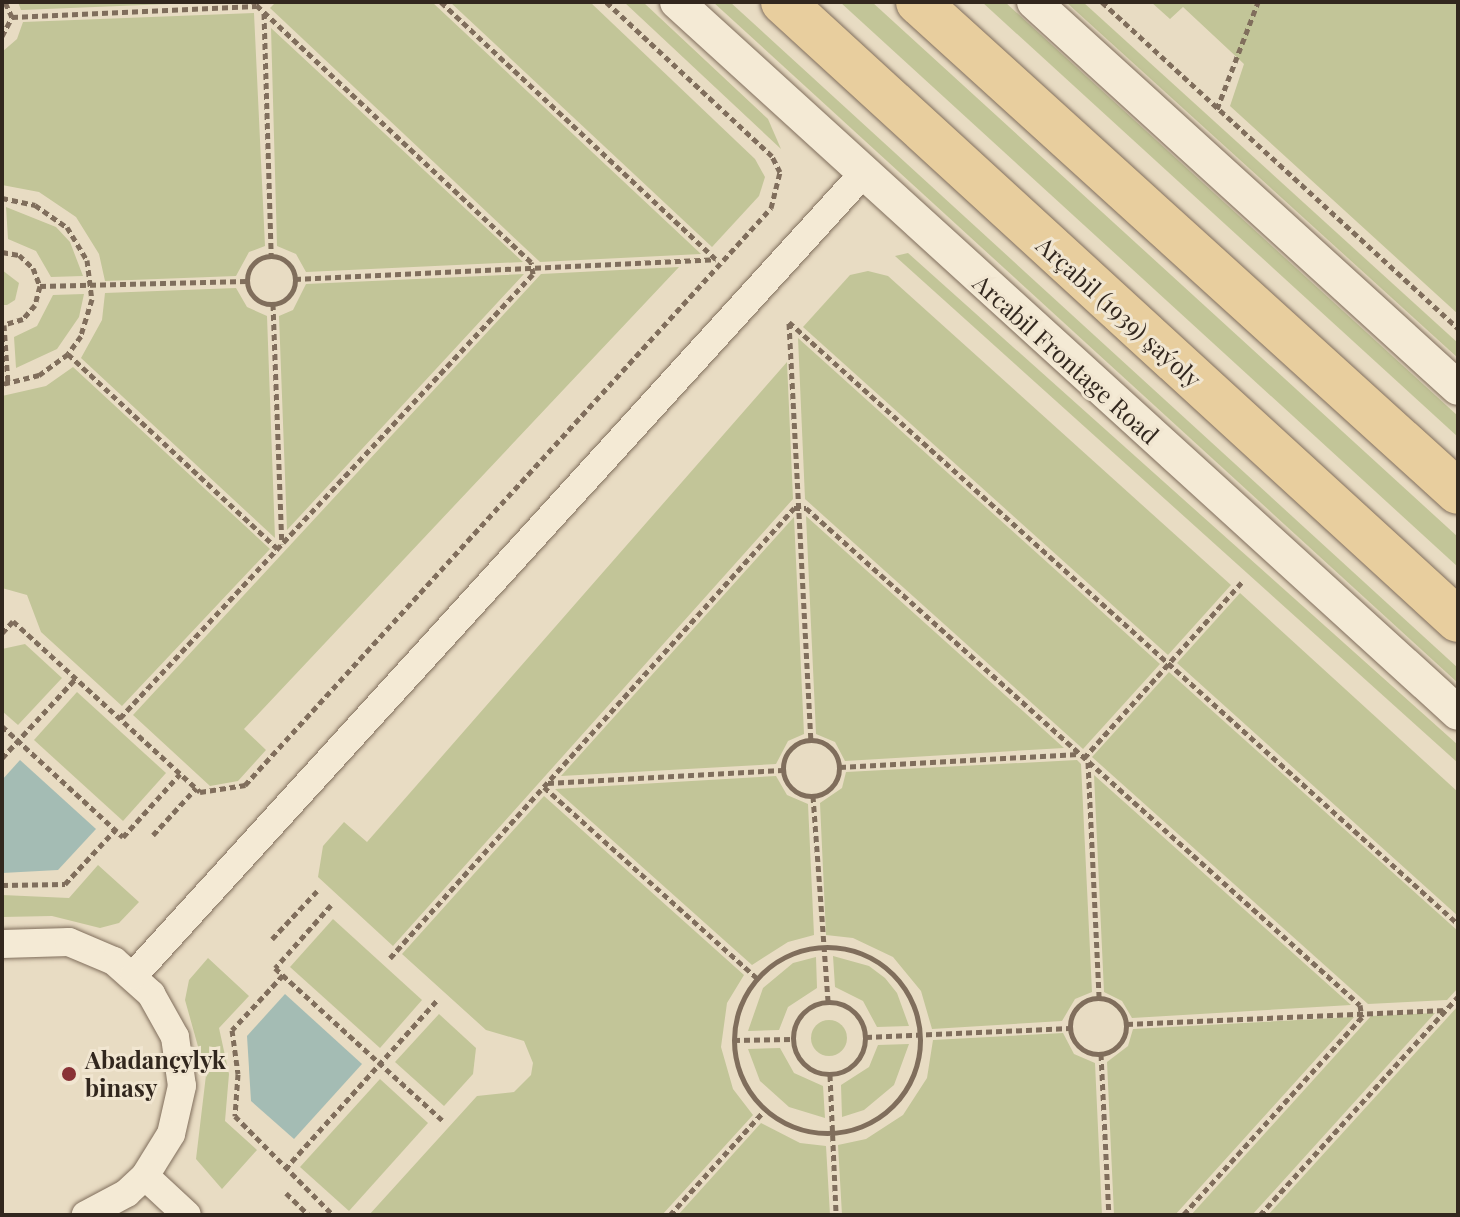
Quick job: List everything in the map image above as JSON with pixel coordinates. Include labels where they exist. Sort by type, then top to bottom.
[{"type":"main road","name":"Arçabil (1939) şaýoly","points":[[783,2],[1458,620]]},
{"type":"main road","points":[[918,2],[1458,492]]},
{"type":"street","name":"Arcabil Frontage Road","points":[[677,2],[862,175],[1458,713]]},
{"type":"street","points":[[1034,2],[1458,388]]},
{"type":"street","points":[[134,975],[862,175]]},
{"type":"street","points":[[2,944],[69,942],[92,949],[134,975],[165,1014],[181,1074],[171,1134],[145,1176],[127,1193],[86,1215]]},
{"type":"street","points":[[145,1176],[187,1215]]},
{"type":"path","points":[[5,2],[12,17]]},
{"type":"path","points":[[12,17],[259,8],[268,2]]},
{"type":"path","points":[[441,2],[718,262]]},
{"type":"path","points":[[2,633],[13,621],[200,792],[245,785],[718,262],[771,208],[780,172],[772,156],[606,2]]},
{"type":"path","points":[[1102,2],[1458,328]]},
{"type":"path","points":[[1217,109],[1258,2]]},
{"type":"path","points":[[259,8],[271,256]]},
{"type":"path","points":[[120,719],[533,274],[532,268],[259,8]]},
{"type":"path","points":[[2,36],[12,17]]},
{"type":"path","points":[[2,198],[35,205],[67,227],[87,260],[92,287],[88,318],[68,354],[39,375],[5,384],[3,325],[23,319],[35,305],[40,286],[33,268],[19,255],[2,252]]},
{"type":"path","points":[[271,256],[289,264],[295,279],[290,295],[273,304],[253,296],[247,281],[252,265],[271,256]]},
{"type":"path","points":[[295,279],[718,262]]},
{"type":"path","points":[[40,286],[247,281]]},
{"type":"path","points":[[273,304],[280,546]]},
{"type":"path","points":[[811,740],[789,322],[1458,924]]},
{"type":"path","points":[[68,354],[280,546]]},
{"type":"path","points":[[390,958],[794,508],[806,508],[1361,1010],[1362,1017],[1183,1215]]},
{"type":"path","points":[[840,767],[1083,757],[1242,582]]},
{"type":"path","points":[[2,758],[76,678]]},
{"type":"path","points":[[2,726],[123,837],[180,774]]},
{"type":"path","points":[[811,740],[832,749],[840,767],[834,786],[813,796],[790,788],[783,770],[788,752],[811,740]]},
{"type":"path","points":[[1083,757],[1099,997]]},
{"type":"path","points":[[545,785],[783,770]]},
{"type":"path","points":[[545,785],[757,978]]},
{"type":"path","points":[[153,835],[196,788]]},
{"type":"path","points":[[813,796],[821,947],[828,1001]]},
{"type":"path","points":[[2,885],[65,884],[116,829]]},
{"type":"path","points":[[272,939],[317,891]]},
{"type":"path","points":[[331,905],[275,968],[443,1121]]},
{"type":"path","points":[[821,947],[850,950],[885,967],[910,997],[920,1035],[915,1073],[894,1106],[862,1127],[832,1133],[804,1131],[765,1110],[744,1083],[734,1040],[739,1007],[757,978],[793,953],[821,947]]},
{"type":"path","points":[[283,975],[232,1030],[238,1074],[235,1116],[281,1158],[285,1170],[333,1215]]},
{"type":"path","points":[[1099,997],[1119,1006],[1127,1024],[1121,1043],[1101,1054]]},
{"type":"path","points":[[1099,997],[1075,1009],[1070,1028],[1078,1045],[1101,1054]]},
{"type":"path","points":[[1260,1215],[1458,997]]},
{"type":"path","points":[[285,1170],[437,1000]]},
{"type":"path","points":[[828,1001],[854,1012],[866,1037],[862,1055],[849,1069],[830,1075],[805,1064],[792,1039],[803,1013],[828,1001]]},
{"type":"path","points":[[1127,1024],[1361,1010],[1446,1010]]},
{"type":"path","points":[[866,1037],[1070,1028]]},
{"type":"path","points":[[734,1040],[792,1039]]},
{"type":"path","points":[[1101,1054],[1109,1215]]},
{"type":"path","points":[[830,1075],[836,1215]]},
{"type":"path","points":[[670,1215],[765,1110]]},
{"type":"path","points":[[286,1193],[309,1215]]},
{"type":"green space","points":[[18,2],[218,2],[21,10]]},
{"type":"green space","points":[[276,2],[432,2],[701,254],[540,262],[270,8]]},
{"type":"green space","points":[[450,2],[590,2],[755,159],[765,177],[759,196],[712,247]]},
{"type":"green space","points":[[624,2],[643,2],[768,119],[781,149]]},
{"type":"green space","points":[[713,2],[730,2],[1458,668],[1458,683]]},
{"type":"green space","points":[[840,2],[872,2],[1458,537],[1458,567]]},
{"type":"green space","points":[[982,2],[1005,2],[1458,416],[1458,437]]},
{"type":"green space","points":[[1066,2],[1083,2],[1458,343],[1458,358]]},
{"type":"green space","points":[[1151,2],[1458,2],[1458,314],[1230,106],[1244,64],[1183,7],[1170,19]]},
{"type":"green space","points":[[254,13],[265,246],[249,252],[236,276],[105,281],[99,254],[76,217],[39,192],[2,185],[2,52],[17,39],[23,22]]},
{"type":"green space","points":[[271,28],[523,262],[306,272],[296,254],[277,246]]},
{"type":"green space","points":[[6,207],[56,227],[70,242],[83,276],[51,277],[36,251],[8,239]]},
{"type":"green space","points":[[908,253],[1458,745],[1458,763],[895,256]]},
{"type":"green space","points":[[679,267],[244,729],[266,750],[238,781],[210,786],[133,715],[541,274]]},
{"type":"green space","points":[[2,270],[19,283],[15,300],[7,305],[2,305]]},
{"type":"green space","points":[[868,271],[888,276],[1231,585],[1168,655],[803,327],[850,275]]},
{"type":"green space","points":[[524,274],[287,530],[279,316],[293,310],[306,284]]},
{"type":"green space","points":[[236,288],[247,307],[267,316],[275,538],[81,358],[102,320],[105,293]]},
{"type":"green space","points":[[84,294],[79,317],[57,349],[16,368],[14,337],[37,326],[53,295]]},
{"type":"green space","points":[[798,338],[1160,664],[1083,749],[805,499]]},
{"type":"green space","points":[[787,362],[793,499],[393,946],[318,877],[323,846],[344,822],[367,842]]},
{"type":"green space","points":[[73,367],[270,549],[122,706],[41,632],[27,595],[2,588],[2,396],[46,386]]},
{"type":"green space","points":[[806,516],[1064,748],[845,761],[835,742],[816,734]]},
{"type":"green space","points":[[794,517],[804,734],[788,741],[776,764],[561,776]]},
{"type":"green space","points":[[1240,593],[1458,792],[1458,916],[1177,663]]},
{"type":"green space","points":[[25,644],[62,678],[18,725],[2,711],[2,649]]},
{"type":"green space","points":[[1169,672],[1458,931],[1458,988],[1447,1000],[1368,1004],[1092,757]]},
{"type":"green space","points":[[77,692],[166,773],[123,821],[34,740]]},
{"type":"green space","points":[[1077,760],[1081,764],[1092,992],[1075,999],[1062,1021],[932,1029],[921,991],[893,957],[853,938],[826,935],[820,803],[842,788],[846,772]]},
{"type":"green space","points":[[1094,775],[1351,1005],[1132,1018],[1122,1001],[1104,992]]},
{"type":"green space","points":[[776,776],[787,795],[808,804],[814,935],[788,942],[752,965],[555,789]]},
{"type":"green space","points":[[544,796],[744,975],[727,1003],[721,1047],[733,1089],[753,1115],[662,1215],[369,1215],[477,1096],[514,1092],[531,1075],[533,1063],[524,1041],[486,1030],[402,954]]},
{"type":"green space","points":[[98,865],[139,902],[119,923],[100,928],[52,916],[2,917],[2,895],[69,898]]},
{"type":"green space","points":[[333,919],[422,1000],[380,1048],[290,967]]},
{"type":"green space","points":[[833,956],[869,966],[885,978],[897,993],[909,1026],[877,1027],[863,1001],[835,987]]},
{"type":"green space","points":[[816,957],[817,988],[788,1007],[779,1030],[748,1031],[763,988],[793,963]]},
{"type":"green space","points":[[208,958],[249,996],[219,1028],[229,1074],[225,1121],[257,1150],[222,1189],[196,1159],[206,1075],[185,1000],[189,980]]},
{"type":"green space","points":[[1458,1006],[1458,1215],[1268,1215]]},
{"type":"green space","points":[[1435,1013],[1252,1215],[1191,1215],[1371,1016]]},
{"type":"green space","points":[[439,1014],[476,1048],[473,1074],[444,1106],[395,1062]]},
{"type":"green space","points":[[1354,1017],[1175,1215],[1114,1215],[1107,1062],[1128,1046],[1133,1029]]},
{"type":"green space","points":[[829,1020],[842,1025],[847,1038],[842,1051],[829,1056],[816,1051],[811,1038],[816,1025]]},
{"type":"green space","points":[[1063,1033],[1074,1054],[1095,1063],[1102,1215],[842,1215],[838,1145],[866,1139],[903,1115],[927,1078],[933,1040]]},
{"type":"green space","points":[[909,1044],[894,1085],[864,1110],[842,1117],[841,1085],[869,1067],[878,1045]]},
{"type":"green space","points":[[780,1048],[794,1073],[823,1086],[825,1118],[789,1107],[760,1081],[748,1049]]},
{"type":"green space","points":[[380,1079],[428,1123],[349,1211],[300,1167]]},
{"type":"green space","points":[[761,1123],[800,1143],[826,1146],[830,1215],[678,1215]]},
{"type":"water","points":[[20,760],[96,829],[58,870],[2,873],[2,780]]},
{"type":"water","points":[[285,994],[362,1064],[294,1139],[251,1101],[247,1036]]},
{"type":"place","name":"Abadançylyk binasy","points":[[69,1074]]}]
